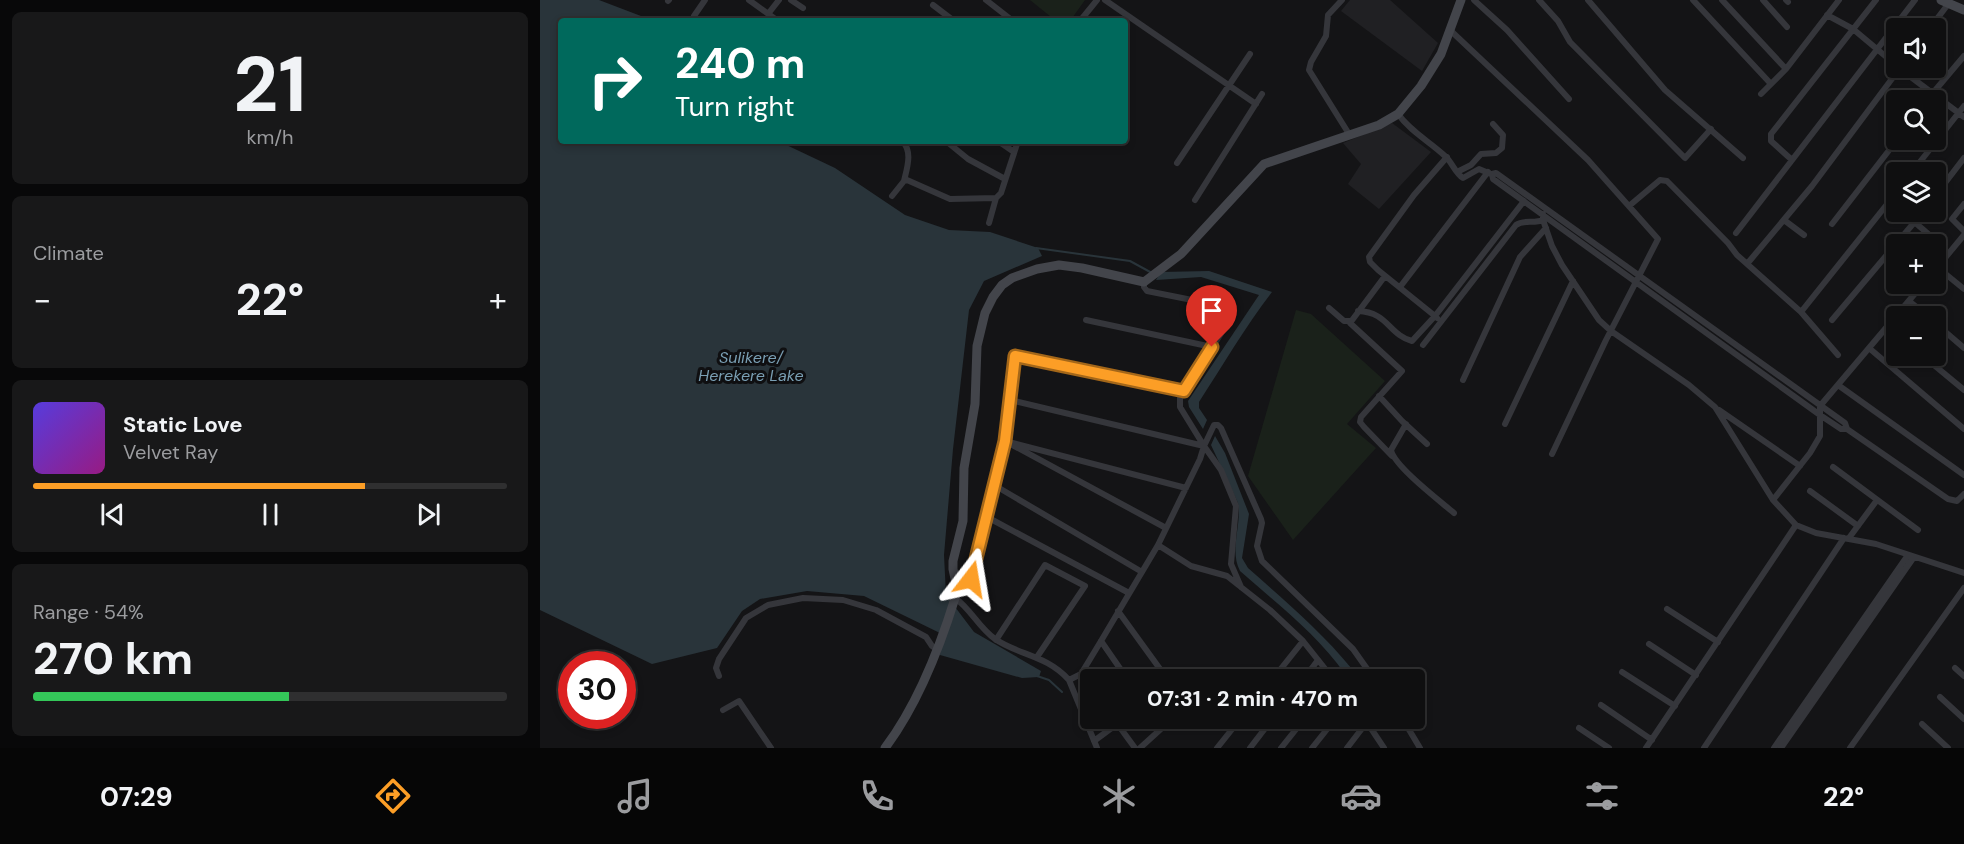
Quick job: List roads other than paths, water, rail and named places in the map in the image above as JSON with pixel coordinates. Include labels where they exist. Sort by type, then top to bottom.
[{"type":"street","points":[[694,16],[705,0]]},
{"type":"street","points":[[749,0],[774,18]]},
{"type":"street","points":[[768,14],[779,0]]},
{"type":"street","points":[[790,0],[802,9]]},
{"type":"street","points":[[986,0],[1009,18]]},
{"type":"street","points":[[1082,18],[1097,0]]},
{"type":"street","points":[[1105,0],[1256,104]]},
{"type":"street","points":[[1342,0],[1328,15],[1326,36],[1309,70],[1349,134]]},
{"type":"street","points":[[1240,587],[1232,564],[1236,506],[1221,470],[1180,406],[1184,391],[1231,318],[1231,313],[1229,308],[1147,291],[1144,287],[1147,280],[1159,269],[1181,254],[1264,164],[1379,124],[1398,114],[1421,86],[1441,54],[1461,0]]},
{"type":"street","points":[[1474,0],[1507,30],[1569,99]]},
{"type":"street","points":[[1539,0],[1558,21],[1570,42],[1685,158],[1711,129]]},
{"type":"street","points":[[1588,0],[1665,90],[1743,158]]},
{"type":"street","points":[[1693,0],[1771,84]]},
{"type":"street","points":[[1722,0],[1786,69]]},
{"type":"street","points":[[1763,0],[1787,27]]},
{"type":"street","points":[[1761,94],[1786,69],[1839,0]]},
{"type":"street","points":[[1792,160],[1771,141],[1771,134],[1876,0]]},
{"type":"street","points":[[1736,233],[1915,0]]},
{"type":"street","points":[[1936,18],[1945,2],[1964,10]]},
{"type":"street","points":[[933,5],[950,18]]},
{"type":"street","points":[[1827,15],[1853,28],[1886,56]]},
{"type":"street","points":[[1451,31],[1588,160],[1658,239],[1552,454]]},
{"type":"street","points":[[1177,163],[1250,54]]},
{"type":"street","points":[[1936,90],[1964,56]]},
{"type":"street","points":[[1747,264],[1812,186],[1891,78]]},
{"type":"street","points":[[1913,78],[1929,90]]},
{"type":"street","points":[[1196,200],[1262,94]]},
{"type":"street","points":[[1946,103],[1961,115]]},
{"type":"street","points":[[1921,162],[1961,115],[1964,106]]},
{"type":"street","points":[[1398,114],[1405,124],[1446,157],[1463,178],[1479,169],[1496,173],[1820,415],[1841,429],[1847,429],[1948,499],[1957,501],[1964,494]]},
{"type":"street","points":[[1457,172],[1471,165],[1481,154],[1496,153],[1502,148],[1503,135],[1493,124]]},
{"type":"street","points":[[892,196],[904,181],[908,163],[908,149],[904,144]]},
{"type":"street","points":[[950,144],[969,159],[1005,179]]},
{"type":"street","points":[[1002,144],[1014,152]]},
{"type":"street","points":[[989,223],[1017,144]]},
{"type":"street","points":[[1833,224],[1889,150]]},
{"type":"street","points":[[1442,322],[1385,276],[1370,261],[1370,254],[1446,157]]},
{"type":"street","points":[[1946,182],[1964,158]]},
{"type":"street","points":[[1490,173],[1493,178],[1543,217],[1638,279],[1845,423],[1847,429]]},
{"type":"street","points":[[1400,287],[1490,173]]},
{"type":"street","points":[[904,181],[907,180],[950,199],[996,198]]},
{"type":"street","points":[[1629,206],[1660,180],[1666,180],[1747,264],[1801,312],[1838,355]]},
{"type":"street","points":[[1358,311],[1375,313],[1406,339],[1413,341],[1524,201]]},
{"type":"street","points":[[1946,256],[1964,233],[1952,219],[1964,204]]},
{"type":"street","points":[[1801,312],[1886,205]]},
{"type":"street","points":[[1543,217],[1552,246],[1599,320],[1715,407],[1800,466]]},
{"type":"street","points":[[1423,345],[1516,225],[1519,222],[1535,223],[1543,217]]},
{"type":"street","points":[[1784,220],[1804,235]]},
{"type":"street","points":[[1832,320],[1914,222],[1928,234]]},
{"type":"street","points":[[1463,380],[1520,257],[1546,228]]},
{"type":"street","points":[[885,748],[905,719],[929,671],[955,600],[957,588],[953,561],[963,521],[964,468],[975,404],[977,346],[982,321],[993,297],[1002,285],[1012,278],[1037,269],[1059,265],[1147,280]]},
{"type":"street","points":[[1350,321],[1385,276]]},
{"type":"street","points":[[1946,276],[1964,289]]},
{"type":"street","points":[[1504,424],[1573,281]]},
{"type":"street","points":[[1905,306],[1915,294]]},
{"type":"street","points":[[1909,301],[1915,306]]},
{"type":"street","points":[[1329,308],[1344,321],[1350,321]]},
{"type":"street","points":[[1086,320],[1212,347]]},
{"type":"street","points":[[1350,321],[1350,324],[1402,371],[1360,417],[1360,422],[1415,480],[1454,513]]},
{"type":"street","points":[[1773,500],[1820,436],[1820,406],[1886,328]]},
{"type":"street","points":[[1946,332],[1964,348]]},
{"type":"street","points":[[1869,348],[1964,429]]},
{"type":"street","points":[[971,579],[1005,441],[1015,356],[1184,391]]},
{"type":"street","points":[[1935,366],[1964,390]]},
{"type":"street","points":[[1838,385],[1964,475]]},
{"type":"street","points":[[1379,396],[1427,444]]},
{"type":"street","points":[[1010,400],[1204,446]]},
{"type":"street","points":[[1715,407],[1773,500],[1796,525],[1816,533],[1876,544],[1964,573]]},
{"type":"street","points":[[1392,456],[1391,450],[1406,424]]},
{"type":"street","points":[[1084,669],[1158,545],[1214,425],[1218,425],[1262,519],[1257,550],[1262,561],[1353,649],[1367,669]]},
{"type":"street","points":[[1005,441],[1186,488]]},
{"type":"street","points":[[1005,441],[1166,528]]},
{"type":"street","points":[[1833,466],[1918,530]]},
{"type":"street","points":[[994,485],[1142,572]]},
{"type":"street","points":[[1810,490],[1858,525]]},
{"type":"street","points":[[1704,748],[1846,538],[1877,500]]},
{"type":"street","points":[[987,517],[1129,593]]},
{"type":"street","points":[[1646,748],[1796,525]]},
{"type":"street","points":[[1158,545],[1191,566],[1227,576],[1270,610],[1303,641],[1325,669]]},
{"type":"street","points":[[1774,748],[1911,556]]},
{"type":"street","points":[[1782,748],[1911,556]]},
{"type":"street","points":[[996,640],[1045,565],[1085,586],[1037,657]]},
{"type":"street","points":[[1850,748],[1964,588]]},
{"type":"street","points":[[719,676],[716,668],[719,658],[746,618],[768,605],[803,598],[843,600],[876,610],[926,637],[932,646],[938,648]]},
{"type":"street","points":[[955,600],[962,602],[983,629],[996,640],[1037,657],[1064,674],[1069,680],[1096,745],[1109,729]]},
{"type":"street","points":[[1667,609],[1718,642]]},
{"type":"street","points":[[1118,611],[1160,669]]},
{"type":"street","points":[[1101,641],[1120,669]]},
{"type":"street","points":[[1281,669],[1303,641]]},
{"type":"street","points":[[1649,644],[1696,675]]},
{"type":"street","points":[[1311,669],[1318,660]]},
{"type":"street","points":[[1955,668],[1964,676]]},
{"type":"street","points":[[1622,672],[1675,706]]},
{"type":"street","points":[[1069,680],[1080,674]]},
{"type":"street","points":[[1940,697],[1964,719]]},
{"type":"street","points":[[723,710],[738,701],[771,748]]},
{"type":"street","points":[[1601,705],[1652,740]]},
{"type":"street","points":[[1922,724],[1948,748]]},
{"type":"street","points":[[1579,728],[1609,748]]},
{"type":"street","points":[[1121,729],[1135,748]]},
{"type":"street","points":[[1140,748],[1161,729]]},
{"type":"street","points":[[1217,748],[1232,729]]},
{"type":"street","points":[[1250,748],[1265,729]]},
{"type":"street","points":[[1281,748],[1296,729]]},
{"type":"street","points":[[1312,748],[1327,729]]},
{"type":"street","points":[[1347,748],[1360,729]]},
{"type":"street","points":[[1371,729],[1382,747]]},
{"type":"street","points":[[1408,729],[1420,748]]},
{"type":"water","name":"Sulikere/ Herekere Lake","points":[[540,0],[599,0],[646,18],[558,18],[558,144],[784,144],[835,168],[905,215],[949,230],[990,232],[1038,248],[1042,256],[984,281],[969,310],[953,449],[944,555],[946,595],[974,632],[1041,671],[1039,677],[1022,678],[940,655],[942,634],[864,596],[807,591],[760,599],[742,611],[717,648],[652,664],[636,656],[636,651],[625,651],[540,610]]},
{"type":"water","points":[[1209,271],[1272,292],[1243,332],[1199,402],[1199,408],[1207,420],[1203,429],[1189,407],[1188,401],[1259,295],[1201,277],[1156,280],[1161,272]]},
{"type":"water","points":[[1215,436],[1225,453],[1249,514],[1242,558],[1248,568],[1302,616],[1352,669],[1341,669],[1309,632],[1240,571],[1236,555],[1238,503],[1211,445]]},
{"type":"waterway","points":[[1036,248],[1130,261],[1152,273]]},
{"type":"waterway","points":[[1037,676],[1049,680],[1062,692]]}]
